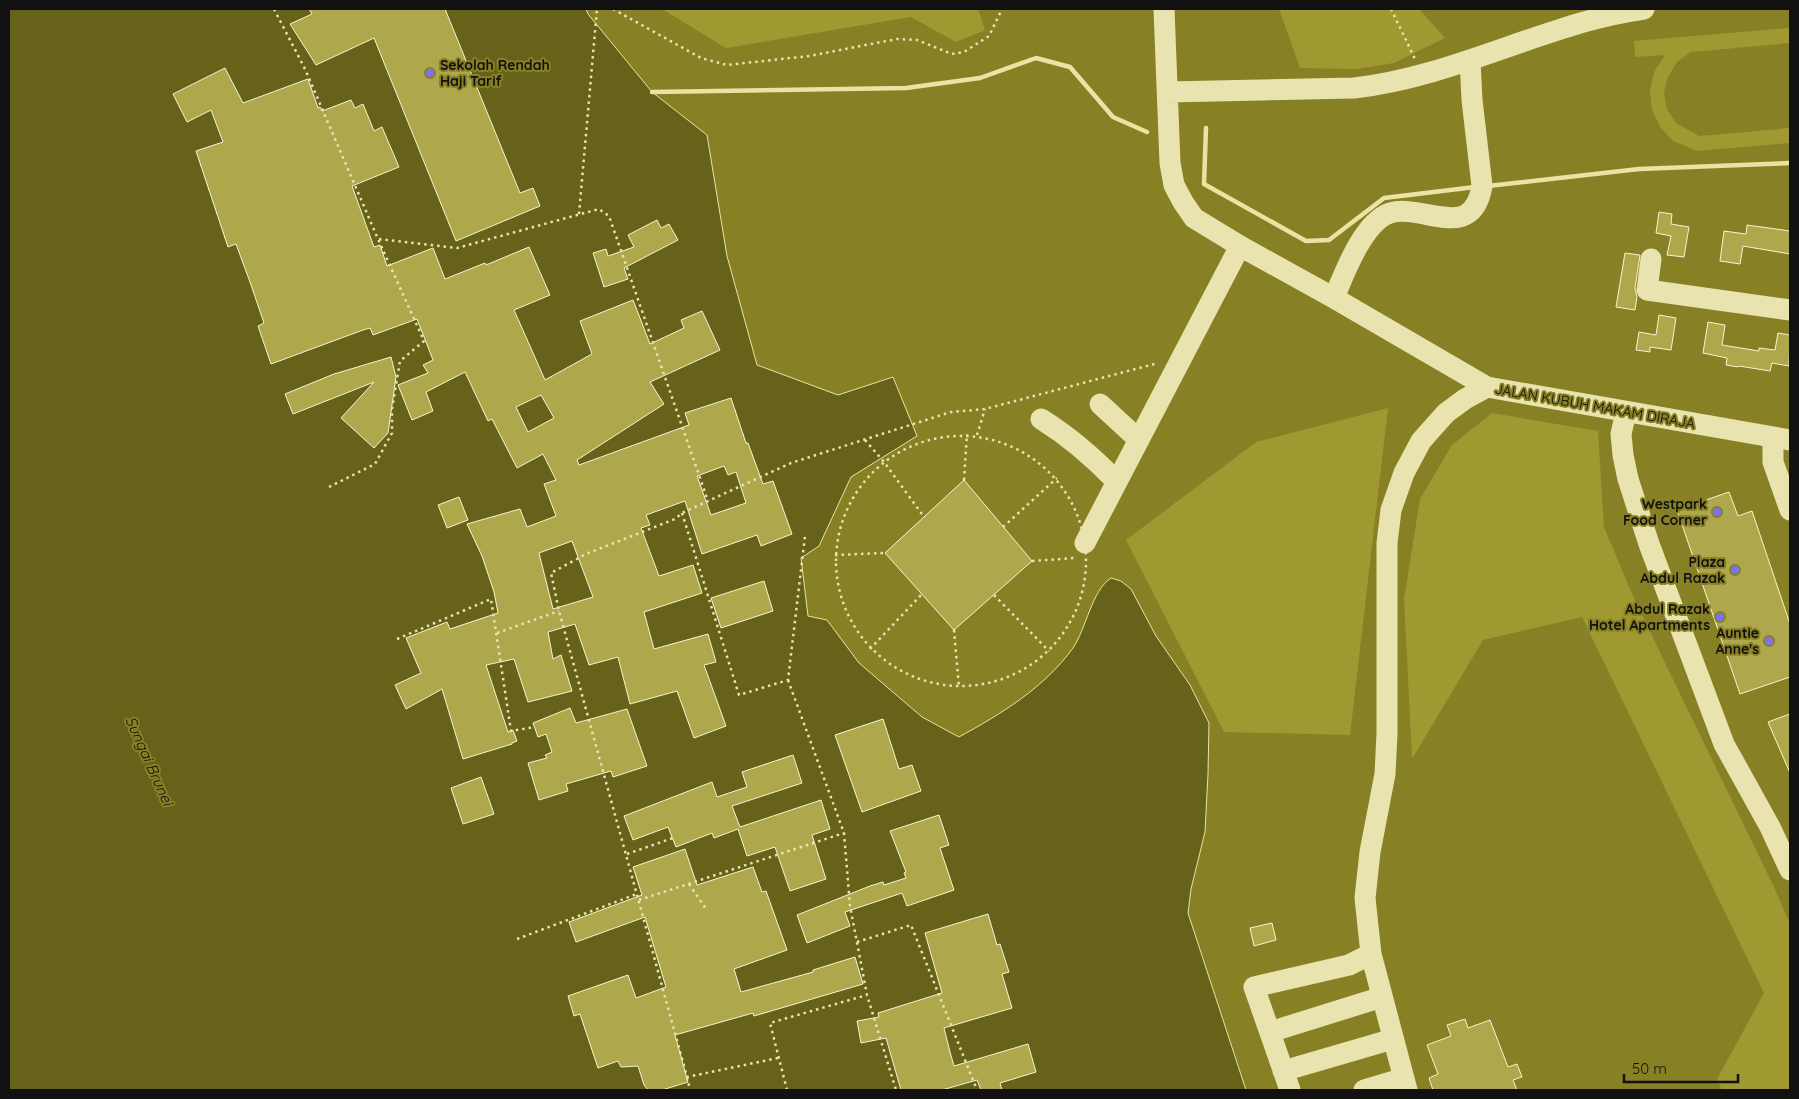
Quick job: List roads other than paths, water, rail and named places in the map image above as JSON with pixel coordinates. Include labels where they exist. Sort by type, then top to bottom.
[{"type":"street","name":"JALAN KUBUH MAKAM DIRAJA","points":[[1164,9],[1170,163],[1174,185],[1182,202],[1194,218],[1487,388],[1781,438]]},
{"type":"street","points":[[1168,92],[1354,88],[1380,85],[1470,60],[1584,22],[1644,9]]},
{"type":"street","points":[[1334,298],[1350,261],[1367,232],[1389,213],[1403,212],[1454,218],[1464,215],[1474,208],[1480,198],[1482,186],[1472,100],[1470,60]]},
{"type":"street","points":[[1086,550],[1117,482],[1240,246]]},
{"type":"street","points":[[1651,259],[1647,290],[1790,310]]},
{"type":"street","points":[[1364,1090],[1405,1084],[1371,954],[1366,898],[1370,852],[1385,774],[1387,734],[1387,543],[1391,510],[1404,473],[1421,441],[1446,413],[1465,398],[1487,388]]},
{"type":"street","points":[[1100,404],[1139,440]]},
{"type":"street","points":[[1626,412],[1621,434],[1623,455],[1628,479],[1649,544],[1724,744],[1770,827],[1790,870]]},
{"type":"street","points":[[1042,419],[1080,446],[1117,482]]},
{"type":"street","points":[[1781,438],[1773,462],[1790,510]]},
{"type":"street","points":[[1371,954],[1349,965],[1254,987],[1286,1081],[1393,1039]]},
{"type":"street","points":[[1270,1032],[1382,997]]},
{"type":"water","name":"Sungai Brunei","points":[[9,9],[586,9],[588,14],[652,92],[707,135],[727,256],[757,365],[838,395],[893,377],[917,436],[851,477],[819,546],[801,558],[808,616],[827,620],[859,663],[922,717],[959,737],[1021,699],[1049,676],[1073,648],[1094,600],[1104,584],[1111,578],[1121,581],[1131,589],[1156,636],[1190,685],[1209,723],[1205,832],[1191,889],[1188,913],[1246,1090],[9,1090]]},
{"type":"waterway","points":[[652,92],[906,88],[980,78],[1036,58],[1070,67],[1113,117],[1147,132]]},
{"type":"waterway","points":[[1206,128],[1204,184],[1306,241],[1329,240],[1384,198],[1475,187]]},
{"type":"waterway","points":[[1488,186],[1639,169],[1790,163]]},
{"type":"place","name":"Sekolah Rendah Haji Tarif","points":[[430,73]]},
{"type":"place","name":"Westpark Food Corner","points":[[1717,512]]},
{"type":"place","name":"Plaza Abdul Razak","points":[[1735,570]]},
{"type":"place","name":"Abdul Razak Hotel Apartments","points":[[1720,617]]},
{"type":"place","name":"Auntie Anne's","points":[[1769,641]]}]
